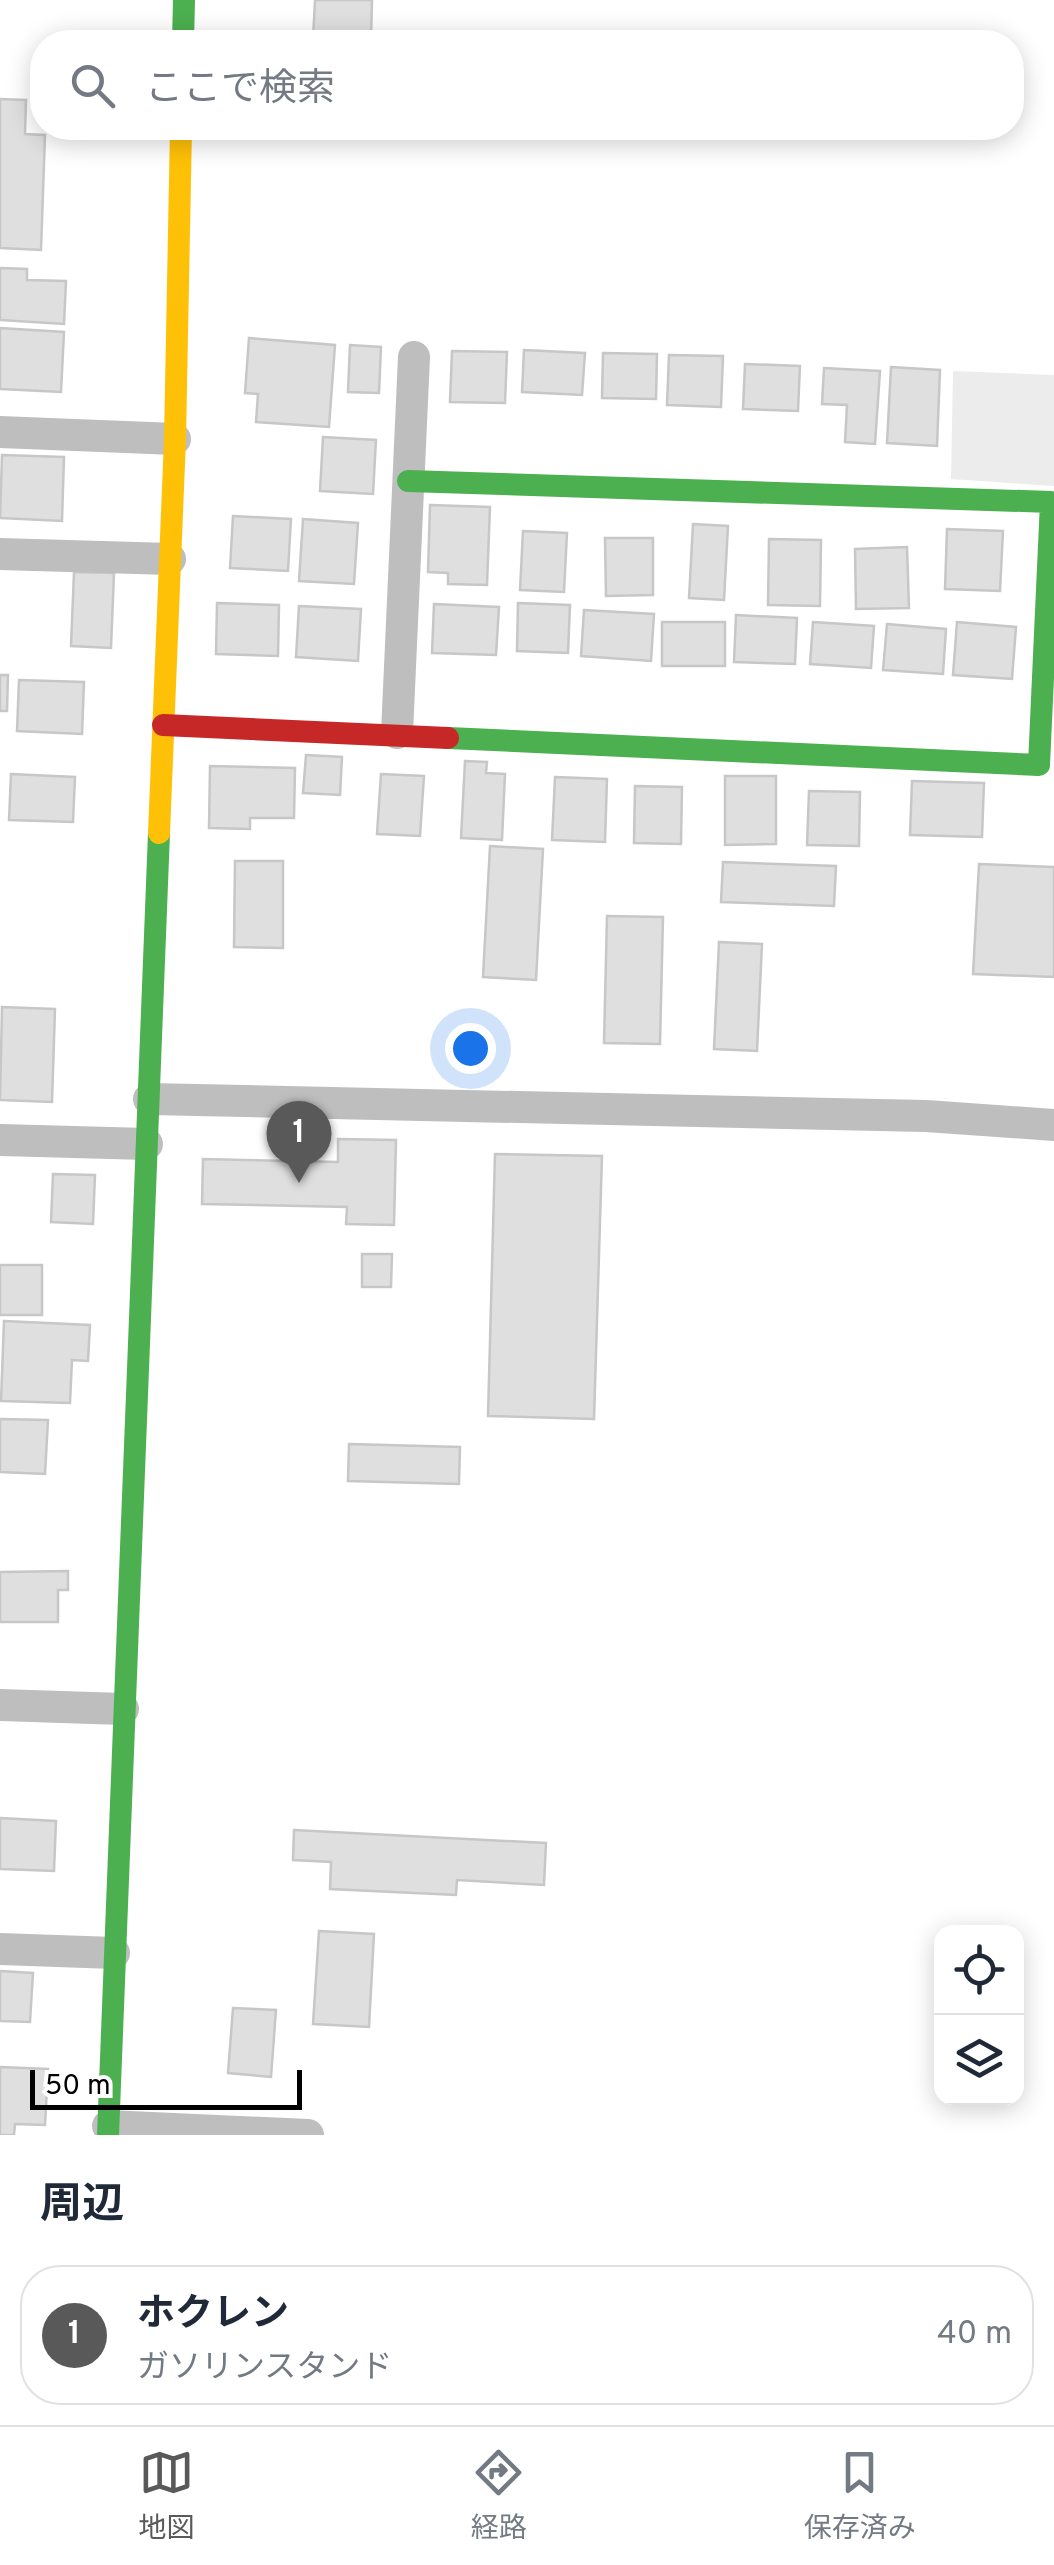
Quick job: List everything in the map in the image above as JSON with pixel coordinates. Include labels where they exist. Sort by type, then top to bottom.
[{"type":"street","points":[[183,30],[184,0]]},
{"type":"street","points":[[181,140],[170,559],[108,2131],[308,2135]]},
{"type":"street","points":[[397,733],[414,356]]},
{"type":"street","points":[[0,432],[174,439]]},
{"type":"street","points":[[163,725],[1039,765],[1051,502],[408,482]]},
{"type":"street","points":[[0,554],[170,559]]},
{"type":"street","points":[[148,1099],[926,1116],[1054,1124]]},
{"type":"street","points":[[0,1140],[147,1144]]},
{"type":"street","points":[[0,1705],[123,1710]]},
{"type":"street","points":[[0,1949],[114,1953]]},
{"type":"shaded area","points":[[953,371],[1054,375],[1054,486],[951,479]]},
{"type":"building","points":[[315,0],[372,0],[371,30],[313,30]]},
{"type":"building","points":[[0,99],[26,100],[25,134],[30,134],[30,140],[45,140],[41,250],[0,248]]},
{"type":"building","points":[[0,268],[27,269],[27,280],[66,281],[64,324],[0,320]]},
{"type":"building","points":[[0,328],[64,332],[61,392],[0,389]]},
{"type":"building","points":[[249,338],[335,345],[329,427],[256,422],[258,394],[245,393]]},
{"type":"building","points":[[350,345],[381,347],[379,393],[348,392]]},
{"type":"building","points":[[524,350],[585,353],[582,395],[522,392]]},
{"type":"building","points":[[452,351],[507,352],[505,403],[450,402]]},
{"type":"building","points":[[603,353],[657,354],[656,399],[602,398]]},
{"type":"building","points":[[669,355],[723,356],[721,407],[667,405]]},
{"type":"building","points":[[745,364],[800,366],[798,411],[743,409]]},
{"type":"building","points":[[891,367],[940,370],[937,446],[887,443]]},
{"type":"building","points":[[824,368],[880,371],[875,444],[845,442],[847,405],[822,404]]},
{"type":"building","points":[[323,437],[376,440],[373,494],[320,491]]},
{"type":"building","points":[[2,455],[64,457],[62,521],[0,518]]},
{"type":"building","points":[[430,505],[490,507],[487,585],[448,584],[448,573],[428,572]]},
{"type":"building","points":[[233,516],[291,519],[288,571],[230,568]]},
{"type":"building","points":[[303,519],[358,523],[354,584],[299,581]]},
{"type":"building","points":[[693,524],[728,526],[724,600],[689,598]]},
{"type":"building","points":[[947,529],[1003,531],[1000,591],[945,589]]},
{"type":"building","points":[[523,531],[567,533],[564,592],[520,590]]},
{"type":"building","points":[[605,538],[653,538],[653,595],[606,596]]},
{"type":"building","points":[[769,539],[821,540],[820,606],[768,605]]},
{"type":"building","points":[[907,547],[909,608],[856,609],[855,549]]},
{"type":"building","points":[[74,572],[114,573],[111,648],[71,646]]},
{"type":"building","points":[[217,603],[279,605],[278,656],[216,654]]},
{"type":"building","points":[[518,603],[570,605],[568,653],[517,651]]},
{"type":"building","points":[[434,604],[499,607],[496,655],[432,653]]},
{"type":"building","points":[[299,606],[361,609],[358,661],[296,657]]},
{"type":"building","points":[[584,610],[654,614],[651,661],[581,656]]},
{"type":"building","points":[[736,615],[797,618],[795,664],[734,662]]},
{"type":"building","points":[[662,622],[725,622],[725,666],[662,666]]},
{"type":"building","points":[[813,622],[874,626],[871,668],[810,664]]},
{"type":"building","points":[[957,622],[1016,627],[1012,679],[953,675]]},
{"type":"building","points":[[887,624],[946,629],[943,674],[883,670]]},
{"type":"building","points":[[0,675],[8,675],[7,711],[0,711]]},
{"type":"building","points":[[19,680],[84,682],[82,734],[17,731]]},
{"type":"building","points":[[306,755],[342,757],[340,795],[303,793]]},
{"type":"building","points":[[465,761],[487,762],[486,773],[505,774],[502,840],[461,838]]},
{"type":"building","points":[[210,766],[295,768],[294,818],[250,818],[250,829],[209,828]]},
{"type":"building","points":[[11,774],[75,777],[73,822],[9,820]]},
{"type":"building","points":[[381,774],[424,776],[420,836],[377,834]]},
{"type":"building","points":[[725,776],[776,776],[776,844],[725,845]]},
{"type":"building","points":[[555,777],[607,779],[605,842],[552,840]]},
{"type":"building","points":[[912,781],[984,783],[982,837],[910,835]]},
{"type":"building","points":[[635,786],[682,787],[681,844],[634,843]]},
{"type":"building","points":[[809,791],[860,792],[859,846],[807,845]]},
{"type":"building","points":[[490,846],[543,849],[536,980],[483,977]]},
{"type":"building","points":[[235,861],[283,861],[283,948],[234,947]]},
{"type":"building","points":[[723,862],[836,866],[834,906],[721,902]]},
{"type":"building","points":[[979,864],[1054,867],[1054,977],[973,974]]},
{"type":"building","points":[[607,916],[663,917],[660,1044],[604,1043]]},
{"type":"building","points":[[719,942],[762,944],[757,1051],[714,1049]]},
{"type":"building","points":[[2,1007],[55,1009],[52,1102],[0,1100]]},
{"type":"building","points":[[338,1139],[396,1140],[394,1225],[346,1224],[347,1207],[202,1204],[203,1159],[338,1162]]},
{"type":"building","points":[[495,1154],[602,1156],[594,1419],[488,1416]]},
{"type":"building","points":[[53,1174],[95,1175],[93,1224],[51,1222]]},
{"type":"building","points":[[362,1254],[392,1254],[391,1287],[362,1287]]},
{"type":"building","points":[[0,1265],[42,1265],[42,1315],[0,1315]]},
{"type":"building","points":[[4,1321],[90,1325],[88,1361],[72,1360],[70,1403],[1,1401]]},
{"type":"building","points":[[0,1419],[48,1420],[45,1474],[0,1472]]},
{"type":"building","points":[[349,1444],[460,1447],[459,1484],[348,1481]]},
{"type":"building","points":[[68,1571],[68,1590],[58,1590],[58,1622],[0,1622],[0,1572]]},
{"type":"building","points":[[0,1818],[56,1821],[54,1871],[0,1869]]},
{"type":"building","points":[[294,1830],[546,1843],[544,1885],[457,1880],[456,1895],[330,1889],[331,1862],[293,1860]]},
{"type":"building","points":[[319,1931],[374,1934],[369,2027],[313,2024]]},
{"type":"building","points":[[0,1971],[33,1973],[30,2022],[0,2021]]},
{"type":"building","points":[[233,2008],[276,2010],[271,2077],[228,2073]]},
{"type":"building","points":[[0,2067],[48,2069],[45,2125],[15,2124],[14,2135],[0,2135]]},
{"type":"traffic: fast","points":[[183,30],[184,0]]},
{"type":"traffic: fast","points":[[408,481],[1051,502],[1039,765],[448,738]]},
{"type":"traffic: fast","points":[[108,2135],[159,833]]},
{"type":"traffic: slow","points":[[159,833],[175,439],[181,140]]},
{"type":"traffic: jam","points":[[163,725],[448,738]]},
{"type":"place","name":"ホクレン","points":[[299,1183]]}]
